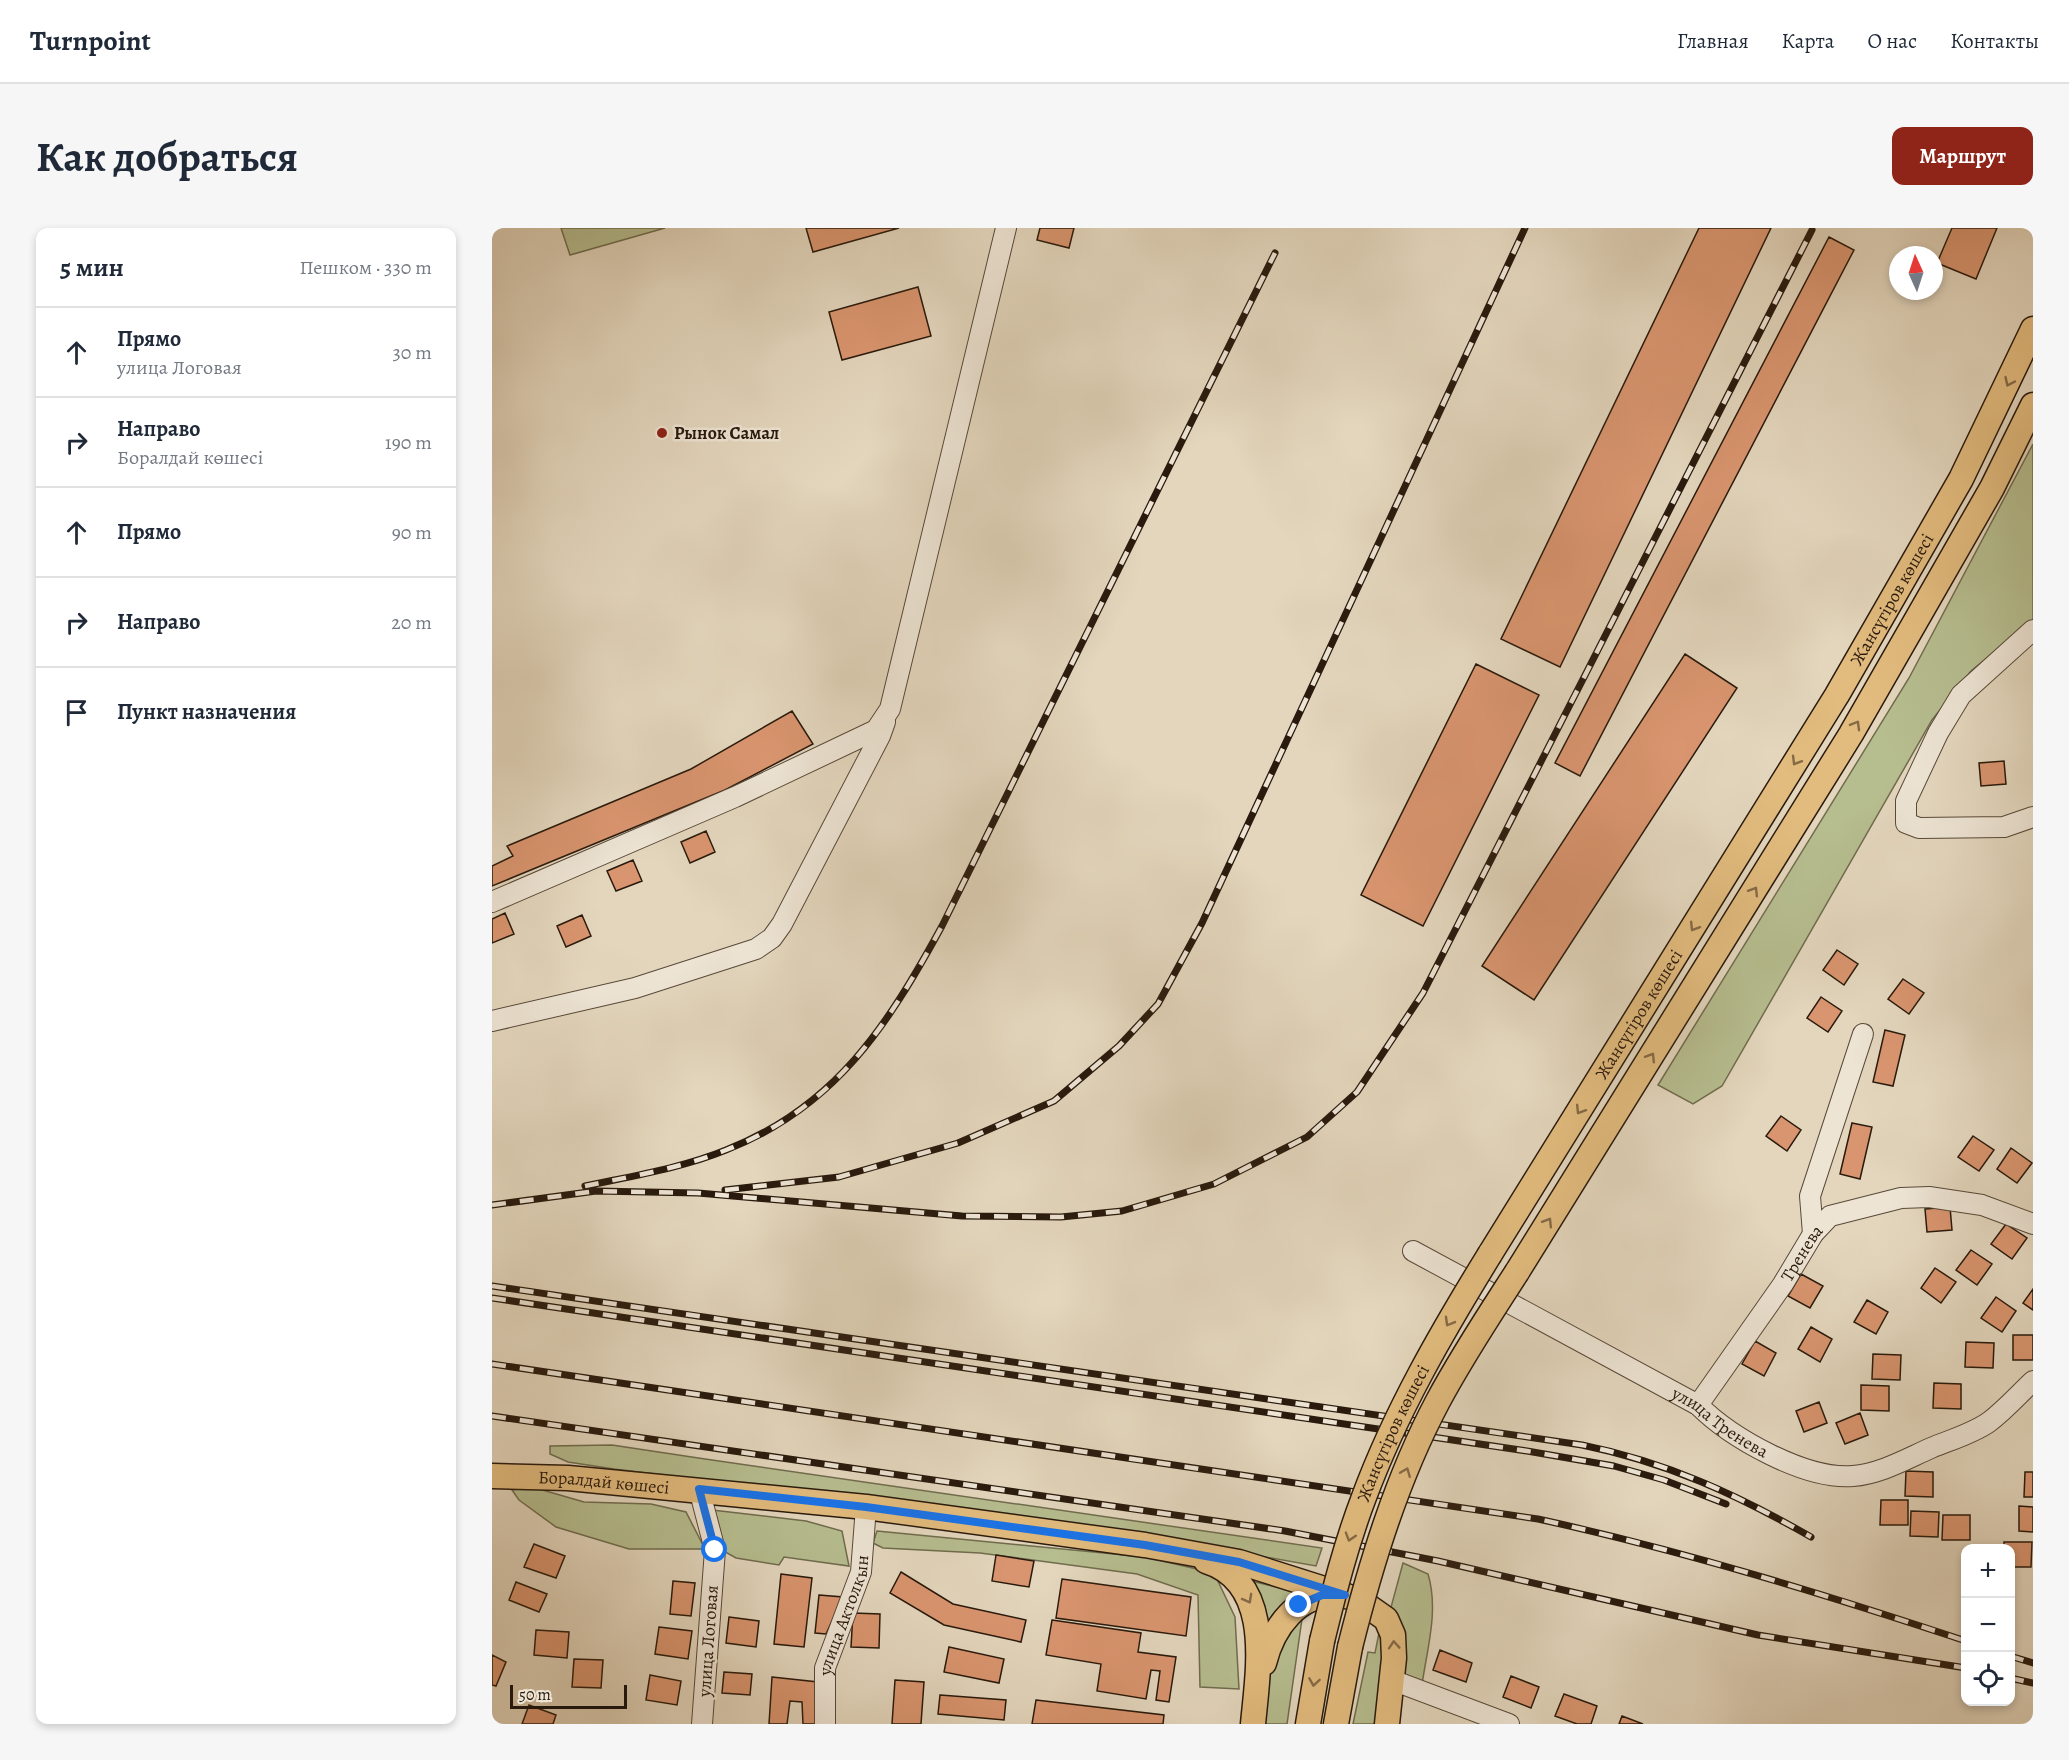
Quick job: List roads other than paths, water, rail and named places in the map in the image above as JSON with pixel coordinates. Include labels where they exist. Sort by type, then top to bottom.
[{"type":"main road","name":"Жансүгіров көшесі","points":[[1308,1724],[1322,1641],[1343,1559],[1378,1461],[1432,1350],[1837,695],[1961,479],[2033,329]]},
{"type":"main road","name":"Жансүгіров көшесі","points":[[1336,1724],[1350,1647],[1373,1561],[1415,1449],[1451,1377],[1851,734],[1992,488],[2033,405]]},
{"type":"main road","name":"Боралдай көшесі","points":[[492,1476],[567,1478],[699,1489],[866,1507],[1145,1545]]},
{"type":"main road","points":[[1145,1545],[1239,1562],[1345,1595],[1372,1607],[1391,1627],[1394,1644],[1387,1724]]},
{"type":"main road","points":[[1145,1545],[1214,1563],[1246,1594],[1252,1606],[1259,1640],[1254,1712]]},
{"type":"main road","points":[[1254,1712],[1269,1643],[1285,1618],[1312,1599],[1322,1595],[1345,1595]]},
{"type":"street","points":[[492,1021],[635,988],[756,949],[772,938],[782,924],[845,805],[890,709],[1006,228]]},
{"type":"street","points":[[2033,630],[1961,694],[1938,733],[1906,801],[1906,823],[1918,828],[2004,827],[2033,817]]},
{"type":"street","points":[[492,902],[735,797],[876,730],[885,720]]},
{"type":"street","points":[[1813,1234],[1810,1196],[1863,1034]]},
{"type":"street","name":"Тренева","points":[[1698,1405],[1783,1284],[1813,1234],[1830,1216],[1901,1198],[1929,1197],[1982,1204],[2033,1224]]},
{"type":"street","name":"улица Тренева","points":[[1413,1251],[1698,1405],[1733,1435],[1802,1468],[1826,1476],[1874,1473],[1972,1431],[1990,1421],[2033,1380]]},
{"type":"street","name":"улица Логовая","points":[[699,1489],[715,1550],[702,1724]]},
{"type":"street","name":"улица Актолкын","points":[[825,1724],[825,1668],[861,1572],[866,1507]]},
{"type":"street","points":[[1392,1680],[1509,1724]]},
{"type":"railway","points":[[725,1190],[839,1177],[958,1143],[1054,1101],[1119,1046],[1158,1004],[1202,923],[1525,228]]},
{"type":"railway","points":[[492,1205],[596,1191],[698,1193],[962,1216],[1061,1217],[1122,1211],[1214,1184],[1307,1137],[1357,1092],[1423,993],[1812,230]]},
{"type":"railway","points":[[585,1186],[692,1162],[726,1150],[765,1132],[799,1111],[828,1086],[855,1059],[879,1029],[901,997],[942,926],[1275,253]]},
{"type":"railway","points":[[492,1286],[1582,1445],[1643,1460],[1700,1481],[1728,1493],[1811,1537]]},
{"type":"railway","points":[[492,1298],[1527,1451],[1614,1466],[1664,1480],[1726,1504]]},
{"type":"railway","points":[[492,1364],[1538,1519],[1754,1574],[1961,1639]]},
{"type":"railway","points":[[492,1416],[1285,1531],[1438,1561],[1758,1635],[1961,1667]]},
{"type":"railway","points":[[2015,1658],[2033,1663]]},
{"type":"railway","points":[[2015,1679],[2033,1683]]},
{"type":"place","name":"Рынок Самал","points":[[662,433]]}]
